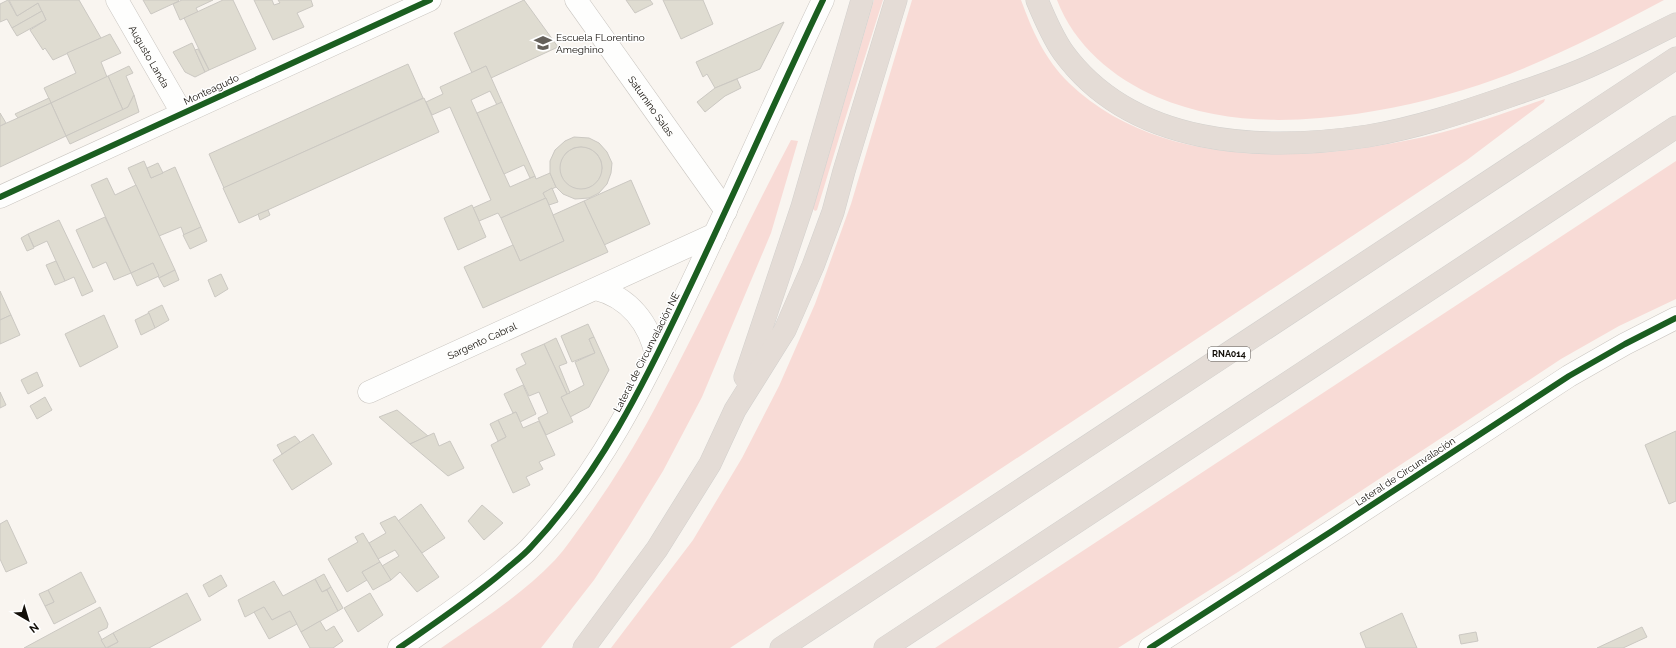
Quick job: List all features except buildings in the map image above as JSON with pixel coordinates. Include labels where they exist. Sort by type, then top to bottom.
[{"type":"highway","points":[[584,648],[657,549],[710,464],[735,410],[802,207],[862,0]]},
{"type":"highway","points":[[735,410],[785,330],[813,266],[833,212],[896,0]]},
{"type":"highway","points":[[1037,0],[1047,25],[1062,51],[1080,72],[1104,93],[1126,108],[1156,122],[1184,132],[1212,138],[1247,142],[1300,142],[1333,140],[1368,136],[1409,127],[1485,105],[1589,66],[1676,24]]},
{"type":"highway","name":"RNA014","points":[[781,648],[1676,58]]},
{"type":"highway","points":[[885,648],[1676,127]]},
{"type":"street","name":"Augusto Landa","points":[[117,0],[182,113]]},
{"type":"street","name":"Monteagudo","points":[[0,197],[430,0]]},
{"type":"street","name":"Saturnino Salas","points":[[576,0],[726,211]]},
{"type":"street","name":"Lateral de Circunvalación NE","points":[[399,648],[458,607],[495,579],[530,549],[558,517],[584,482],[616,430],[656,356],[726,211],[823,0]]},
{"type":"street","name":"Sargento Cabral","points":[[369,392],[715,234]]},
{"type":"street","points":[[596,289],[614,295],[632,308],[646,326],[654,346],[656,356]]},
{"type":"street","name":"Lateral de Circunvalación","points":[[1150,648],[1339,527],[1569,376],[1625,344],[1676,318]]},
{"type":"shaded area","points":[[874,0],[883,0],[817,210],[815,211],[813,209]]},
{"type":"shaded area","points":[[912,0],[1021,0],[1040,44],[1053,65],[1069,83],[1104,111],[1143,131],[1186,144],[1230,152],[1276,154],[1322,153],[1366,148],[1444,132],[1545,99],[1544,102],[1467,160],[730,648],[611,648],[693,540],[742,458],[779,386],[815,304],[851,204]]},
{"type":"shaded area","points":[[1057,0],[1664,0],[1566,50],[1515,72],[1463,90],[1428,100],[1374,111],[1320,118],[1278,120],[1237,118],[1216,115],[1177,104],[1157,97],[1141,89],[1125,80],[1097,58],[1074,31],[1064,16]]},
{"type":"shaded area","points":[[791,140],[798,141],[771,233],[702,397],[663,471],[594,580],[541,648],[441,648],[529,585],[563,551],[594,508],[621,467],[654,410]]},
{"type":"shaded area","points":[[1676,161],[1676,299],[1619,326],[1561,359],[1238,572],[1118,648],[935,648]]},
{"type":"cycle path","points":[[0,197],[430,0]]},
{"type":"cycle path","points":[[399,648],[453,611],[525,553],[578,490],[599,459],[654,362],[823,0]]},
{"type":"cycle path","points":[[1150,648],[1569,376],[1625,344],[1676,318]]},
{"type":"place","name":"Escuela FLorentino Ameghino","points":[[543,43]]}]
